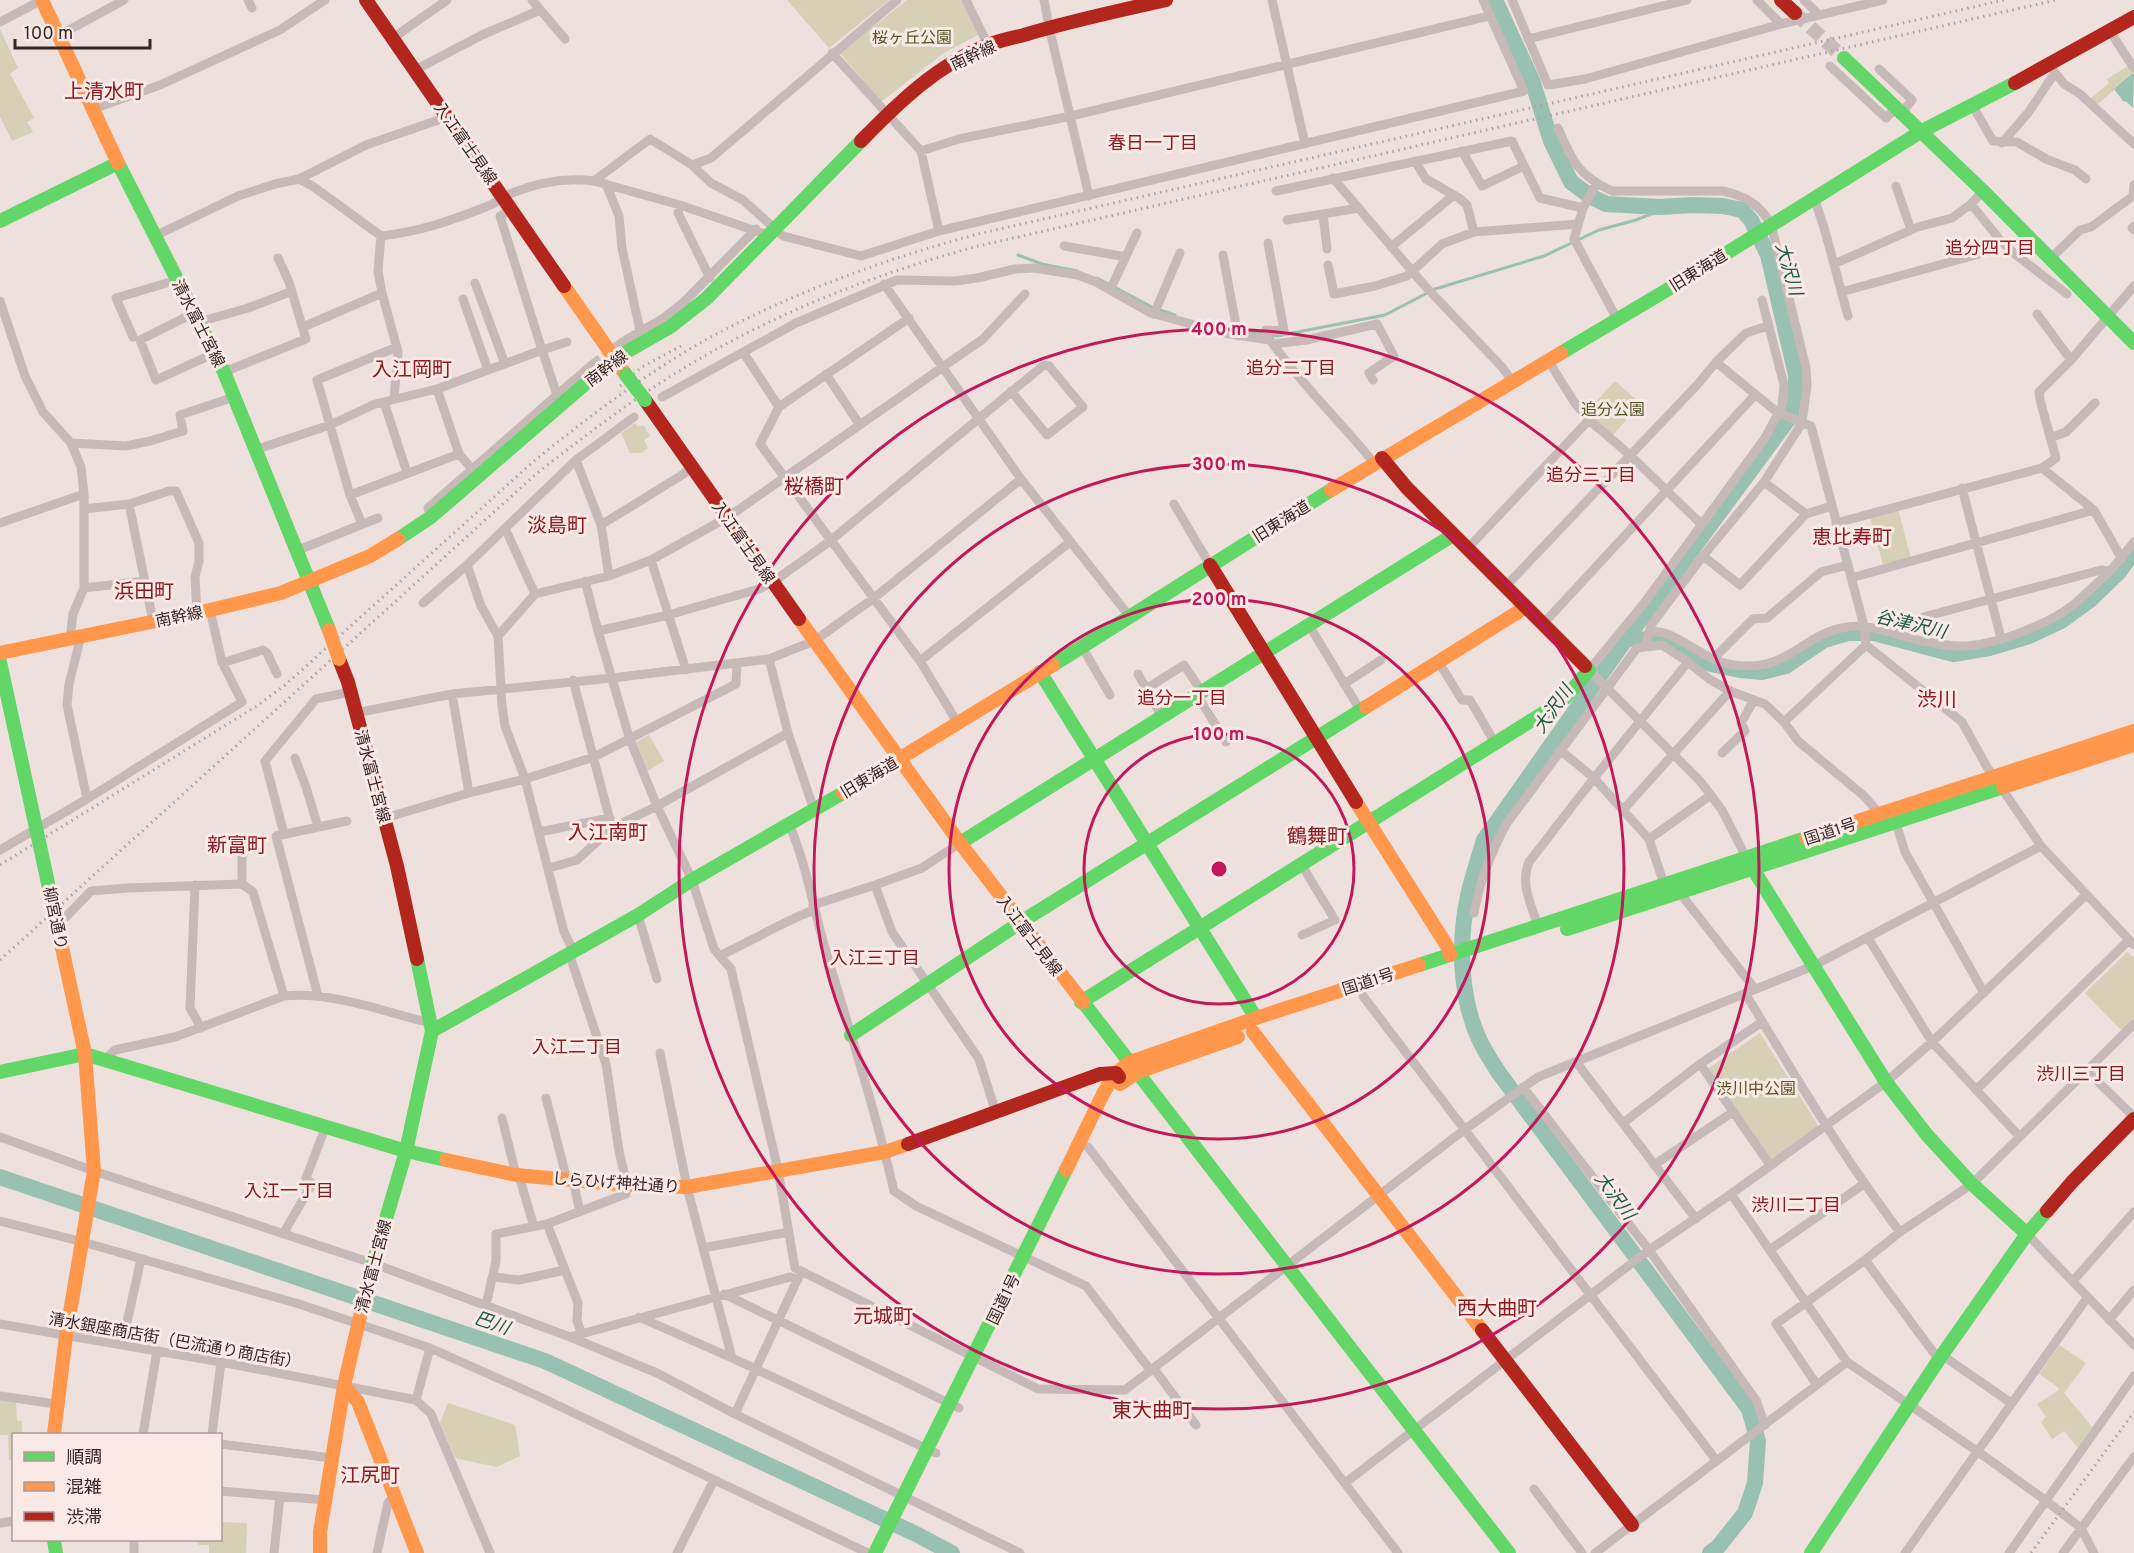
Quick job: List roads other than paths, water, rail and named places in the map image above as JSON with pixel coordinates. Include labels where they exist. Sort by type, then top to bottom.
[{"type":"main road","name":"清水富士宮線","points":[[42,0],[118,163],[224,372],[329,630],[350,692],[385,818],[431,1027],[406,1151],[372,1265],[344,1386],[324,1500],[320,1553]]},
{"type":"main road","name":"南幹線","points":[[0,653],[281,593],[370,556],[411,532],[430,517],[614,359],[670,327],[707,298],[766,231],[888,114],[925,82],[953,63],[988,45],[1049,27],[1166,0]]},
{"type":"main road","points":[[1781,0],[1795,13]]},
{"type":"main road","name":"入江富士見線","points":[[369,1],[614,359],[960,843],[1509,1553]]},
{"type":"main road","name":"旧東海道","points":[[431,1027],[638,915],[692,880],[899,759],[1082,647],[1378,460],[1682,281],[1922,131],[1972,105],[2052,69],[2109,30],[2134,17]]},
{"type":"main road","points":[[1844,58],[1922,131],[2134,343]]},
{"type":"main road","points":[[0,221],[118,163]]},
{"type":"main road","points":[[1081,1002],[1565,699],[1589,670],[1378,460]]},
{"type":"main road","points":[[960,843],[1453,535]]},
{"type":"main road","points":[[1210,565],[1447,946],[1460,956]]},
{"type":"main road","points":[[851,1035],[1020,922],[1526,607]]},
{"type":"main road","name":"柳宮通り","points":[[0,662],[85,1054],[94,1173],[66,1336],[54,1433]]},
{"type":"main road","points":[[1040,672],[1199,927],[1254,1025],[1380,1196],[1632,1525]]},
{"type":"main road","name":"国道1号","points":[[1254,1025],[1363,996],[1538,926],[1664,884],[1896,823],[2134,731]]},
{"type":"main road","name":"国道1号","points":[[1028,1259],[1104,1092],[1119,1077],[1134,1067],[1460,956],[1680,893],[1749,863],[1880,814],[2134,745]]},
{"type":"main road","points":[[1749,863],[1886,1082],[1928,1136],[1972,1184],[2027,1234]]},
{"type":"main road","points":[[0,1072],[85,1054]]},
{"type":"main road","name":"しらひげ神社通り","points":[[85,1054],[406,1151],[517,1176],[627,1185],[687,1187],[885,1152],[1100,1074],[1119,1077]]},
{"type":"main road","name":"国道1号","points":[[877,1552],[908,1500],[1028,1259],[1088,1147],[1119,1077]]},
{"type":"main road","points":[[1811,1553],[1909,1405],[2027,1234],[2072,1182],[2134,1118]]},
{"type":"main road","points":[[344,1386],[358,1402],[417,1553]]},
{"type":"street","points":[[0,21],[42,0]]},
{"type":"street","points":[[58,36],[124,0]]},
{"type":"street","points":[[93,109],[160,85],[280,30],[325,0]]},
{"type":"street","points":[[393,38],[447,0]]},
{"type":"street","points":[[532,0],[565,39]]},
{"type":"street","points":[[692,165],[711,158],[897,0]]},
{"type":"street","points":[[966,0],[988,45]]},
{"type":"street","points":[[1044,0],[1089,196]]},
{"type":"street","points":[[1272,0],[1305,144]]},
{"type":"street","points":[[299,179],[314,187],[381,236],[410,233],[492,205],[507,203],[548,183],[566,180],[594,180],[783,236],[861,256],[939,231],[1524,91],[1483,0]]},
{"type":"street","points":[[1512,0],[1548,85],[1585,79],[1781,24],[1881,0]]},
{"type":"street","points":[[1528,39],[1687,0]]},
{"type":"street","points":[[1757,0],[1781,24]]},
{"type":"street","points":[[1804,0],[1819,15]]},
{"type":"street","points":[[415,70],[482,35],[540,10]]},
{"type":"street","points":[[921,151],[959,139],[1071,116],[1489,16]]},
{"type":"street","points":[[2109,30],[2134,68]]},
{"type":"street","points":[[832,53],[921,151],[939,231]]},
{"type":"street","points":[[1830,66],[1886,118],[1912,100],[1879,69]]},
{"type":"street","points":[[2002,142],[2028,113],[2052,69],[2064,84],[2080,94],[2134,144]]},
{"type":"street","points":[[1972,105],[1994,141],[2017,142],[2046,159],[2075,170],[2086,179]]},
{"type":"street","points":[[155,236],[238,196],[299,179],[366,145],[447,117]]},
{"type":"street","points":[[1558,129],[1571,158],[1582,173],[1596,184],[1612,191],[1723,191],[1753,201],[1764,212],[1770,224],[1806,368],[1807,386],[1799,422],[1764,482],[1703,556],[1651,625],[1645,647]]},
{"type":"street","points":[[594,180],[650,139],[692,165],[711,183],[743,200],[766,231]]},
{"type":"street","points":[[1276,191],[1512,141],[1540,198],[1583,208]]},
{"type":"street","points":[[1462,151],[1482,186],[1524,166]]},
{"type":"street","points":[[1415,161],[1426,179],[1455,195],[1467,205],[1474,232]]},
{"type":"street","points":[[1333,178],[1412,272],[1502,367],[1512,381]]},
{"type":"street","points":[[606,184],[619,216],[622,248],[640,334]]},
{"type":"street","points":[[1596,184],[1583,208],[1574,239],[1617,318]]},
{"type":"street","points":[[2036,270],[2080,230],[2091,227],[2133,196],[2134,185]]},
{"type":"street","points":[[1896,186],[1911,230]]},
{"type":"street","points":[[1834,264],[1911,230],[1952,218],[1971,204],[1983,191]]},
{"type":"street","points":[[1391,247],[1455,195]]},
{"type":"street","points":[[1814,197],[1848,316]]},
{"type":"street","points":[[507,203],[500,216],[557,395]]},
{"type":"street","points":[[1971,204],[2001,242],[2067,294]]},
{"type":"street","points":[[680,205],[678,213],[710,278]]},
{"type":"street","points":[[1287,220],[1359,208]]},
{"type":"street","points":[[1323,214],[1327,249]]},
{"type":"street","points":[[1328,266],[1334,294],[1375,286],[1407,276],[1442,244],[1474,232],[1578,224]]},
{"type":"street","points":[[621,343],[640,334],[684,302],[766,231]]},
{"type":"street","points":[[1110,290],[1137,233]]},
{"type":"street","points":[[381,236],[378,271],[397,347],[398,364],[389,400],[407,473]]},
{"type":"street","points":[[1841,292],[1983,253],[2001,242]]},
{"type":"street","points":[[1268,243],[1284,331],[1266,330],[1269,342],[1329,413],[1378,460]]},
{"type":"street","points":[[1064,246],[1125,257]]},
{"type":"street","points":[[1154,314],[1180,253]]},
{"type":"street","points":[[1223,255],[1238,336]]},
{"type":"street","points":[[224,372],[306,339],[278,258]]},
{"type":"street","points":[[662,397],[796,323],[884,284],[906,279],[955,281],[1016,269],[1034,268],[1078,276],[1096,282],[1154,314],[1269,342],[1306,340],[1377,324],[1394,356],[1369,373],[1373,380]]},
{"type":"street","points":[[133,337],[116,298],[177,280]]},
{"type":"street","points":[[475,283],[505,364]]},
{"type":"street","points":[[884,284],[1021,479],[1130,617]]},
{"type":"street","points":[[1836,523],[2042,468],[2056,458],[2039,392],[2071,360],[2134,286]]},
{"type":"street","points":[[214,353],[156,380],[140,340],[197,317],[248,308],[290,292]]},
{"type":"street","points":[[303,327],[382,293]]},
{"type":"street","points":[[498,636],[535,594],[609,576],[651,560],[728,517],[983,339],[1025,294]]},
{"type":"street","points":[[463,299],[488,370]]},
{"type":"street","points":[[1749,863],[1722,810],[1711,795],[1589,670],[1645,603],[1765,438],[1782,406],[1784,385],[1762,300]]},
{"type":"street","points":[[0,301],[4,328],[25,376],[43,412],[71,442],[81,467],[84,494],[84,588],[73,614],[75,637],[67,705],[87,799]]},
{"type":"street","points":[[470,319],[486,313]]},
{"type":"street","points":[[2037,314],[2071,360]]},
{"type":"street","points":[[909,318],[779,407],[760,444],[920,661],[957,722]]},
{"type":"street","points":[[1506,586],[1698,384],[1716,362],[1746,333],[1768,326]]},
{"type":"street","points":[[255,450],[330,424],[389,400],[436,389],[567,342]]},
{"type":"street","points":[[362,524],[350,495],[317,380],[397,347]]},
{"type":"street","points":[[743,352],[779,407]]},
{"type":"street","points":[[1548,360],[1574,402],[1589,420],[1630,455],[1701,524]]},
{"type":"street","points":[[1716,362],[1778,413],[1811,426],[1864,626],[1866,645],[1962,722],[1998,782],[2041,846],[2131,942],[1976,1090]]},
{"type":"street","points":[[430,517],[428,508],[471,468],[593,364]]},
{"type":"street","points":[[598,631],[668,615],[759,589],[772,582],[830,541],[979,419],[1011,392],[1044,365],[1049,366],[1083,407],[1047,435],[1011,392]]},
{"type":"street","points":[[826,374],[860,425]]},
{"type":"street","points":[[436,389],[459,454],[471,468]]},
{"type":"street","points":[[1543,624],[1755,395]]},
{"type":"street","points":[[71,442],[126,446],[150,441],[183,431],[180,415],[234,397]]},
{"type":"street","points":[[2050,438],[2066,432],[2095,403]]},
{"type":"street","points":[[423,603],[467,565],[576,460],[634,417]]},
{"type":"street","points":[[1468,548],[1589,420]]},
{"type":"street","points":[[350,495],[459,454]]},
{"type":"street","points":[[576,460],[601,525],[609,576]]},
{"type":"street","points":[[601,525],[692,467]]},
{"type":"street","points":[[2042,468],[2094,510],[2122,559]]},
{"type":"street","points":[[356,713],[452,694],[686,670],[769,659],[814,641],[874,598],[1021,479]]},
{"type":"street","points":[[1764,482],[1806,514]]},
{"type":"street","points":[[1962,488],[2001,638]]},
{"type":"street","points":[[0,850],[87,799],[242,702],[222,663],[203,611],[195,577],[199,561],[199,543],[176,491],[169,491],[129,504],[84,509]]},
{"type":"street","points":[[0,523],[84,494]]},
{"type":"street","points":[[129,504],[153,621]]},
{"type":"street","points":[[1174,504],[1210,565]]},
{"type":"street","points":[[1703,556],[1740,585],[1806,514],[1832,506]]},
{"type":"street","points":[[1851,578],[2094,510]]},
{"type":"street","points":[[296,551],[378,518]]},
{"type":"street","points":[[505,528],[535,594]]},
{"type":"street","points":[[920,661],[1070,542]]},
{"type":"street","points":[[1650,631],[1666,633],[1713,659],[1732,665],[1764,666],[1789,656],[1831,631],[1846,627],[1864,626],[1915,639],[1959,646],[1980,644],[2050,620],[2071,606],[2110,571],[2134,542]]},
{"type":"street","points":[[651,560],[686,670]]},
{"type":"street","points":[[467,565],[481,606],[498,636],[500,688],[505,726],[525,779],[564,932],[606,1064],[619,1151],[627,1185],[626,1194],[580,1212],[547,1224],[496,1234],[494,1277],[486,1305]]},
{"type":"street","points":[[1713,659],[1753,619],[1767,618],[1821,572],[1848,565]]},
{"type":"street","points":[[1895,633],[1903,624],[1991,598],[2101,570],[2110,571]]},
{"type":"street","points":[[84,588],[145,581]]},
{"type":"street","points":[[585,581],[630,740],[657,807],[692,880],[714,949],[731,969],[778,1170],[795,1268],[800,1276]]},
{"type":"street","points":[[1309,625],[1360,710]]},
{"type":"street","points":[[1474,913],[1484,872],[1493,848],[1507,823],[1638,648],[1662,645],[1709,679],[1730,691],[1766,704],[1784,722],[1798,741],[1864,795],[1880,814]]},
{"type":"street","points":[[1784,722],[1866,645]]},
{"type":"street","points":[[1082,647],[1110,695]]},
{"type":"street","points":[[222,663],[263,651],[267,653],[277,674]]},
{"type":"street","points":[[769,659],[788,732],[814,810]]},
{"type":"street","points":[[1344,684],[1381,660]]},
{"type":"street","points":[[1438,661],[1462,700],[1470,700],[1495,743]]},
{"type":"street","points":[[1538,926],[1525,888],[1525,872],[1529,862],[1688,662]]},
{"type":"street","points":[[385,818],[594,757],[736,684],[737,663]]},
{"type":"street","points":[[1146,689],[1184,665],[1226,742]]},
{"type":"street","points":[[1138,674],[1162,717]]},
{"type":"street","points":[[573,680],[611,823]]},
{"type":"street","points":[[1623,810],[1730,691]]},
{"type":"street","points":[[284,834],[265,761],[316,699],[350,692]]},
{"type":"street","points":[[452,694],[469,793]]},
{"type":"street","points":[[1722,753],[1745,731],[1741,723],[1754,700]]},
{"type":"street","points":[[539,832],[611,823],[657,807],[788,732]]},
{"type":"street","points":[[1560,750],[1594,778],[1648,839],[1664,884]]},
{"type":"street","points":[[295,758],[318,827]]},
{"type":"street","points":[[1648,839],[1711,795]]},
{"type":"street","points":[[318,996],[276,836],[347,821]]},
{"type":"street","points":[[549,868],[577,860],[611,823]]},
{"type":"street","points":[[1896,823],[1905,852],[1984,993]]},
{"type":"street","points":[[789,824],[798,845],[894,1191],[916,1206],[1086,1286],[1196,1425]]},
{"type":"street","points":[[721,956],[814,907],[922,868],[960,843]]},
{"type":"street","points":[[570,1336],[720,1295],[800,1276],[1038,1389],[1125,1390],[1464,1130],[1538,1077],[1813,966],[2041,846]]},
{"type":"street","points":[[242,847],[242,884]]},
{"type":"street","points":[[1301,864],[1335,920],[1302,935]]},
{"type":"street","points":[[58,925],[91,891],[242,884],[252,892],[284,996]]},
{"type":"street","points":[[195,885],[190,1008],[201,1028]]},
{"type":"street","points":[[875,885],[892,932],[979,1059],[996,1113]]},
{"type":"street","points":[[1680,893],[1755,989]]},
{"type":"street","points":[[1345,1483],[1649,1250],[1696,1219],[1886,1082],[1932,1042],[2085,895]]},
{"type":"street","points":[[638,915],[657,979]]},
{"type":"street","points":[[1868,938],[1932,1042],[2019,1136]]},
{"type":"street","points":[[1745,993],[1825,1126],[1900,1232]]},
{"type":"street","points":[[105,1059],[115,1050],[175,1037],[284,996],[302,994],[318,996],[431,1027]]},
{"type":"street","points":[[1363,996],[1716,1460]]},
{"type":"street","points":[[1623,1123],[1700,1064],[1762,1022]]},
{"type":"street","points":[[1817,1385],[1776,1324],[1900,1232],[1972,1184],[2134,1024]]},
{"type":"street","points":[[660,1053],[687,1187],[703,1248],[720,1295],[732,1358]]},
{"type":"street","points":[[1576,1062],[1696,1219]]},
{"type":"street","points":[[1700,1064],[1770,1165]]},
{"type":"street","points":[[2086,1070],[2134,1118]]},
{"type":"street","points":[[1524,1087],[1649,1250],[1756,1400],[1765,1425]]},
{"type":"street","points":[[546,1098],[580,1212]]},
{"type":"street","points":[[1654,1165],[1733,1112]]},
{"type":"street","points":[[502,1118],[517,1176],[534,1227]]},
{"type":"street","points":[[283,1234],[312,1184],[306,1178],[326,1126]]},
{"type":"street","points":[[0,1137],[94,1173],[283,1234],[570,1336],[657,1373],[908,1500],[1020,1553]]},
{"type":"street","points":[[1088,1147],[1398,1553]]},
{"type":"street","points":[[1771,1249],[1864,1184]]},
{"type":"street","points":[[1731,1194],[1847,1362],[2045,1500],[2081,1528],[2094,1553]]},
{"type":"street","points":[[2073,1281],[2134,1212]]},
{"type":"street","points":[[0,1221],[83,1239],[141,1259],[299,1304],[430,1348],[538,1396],[714,1480],[877,1552]]},
{"type":"street","points":[[547,1224],[578,1303],[577,1321],[581,1332]]},
{"type":"street","points":[[703,1248],[789,1232]]},
{"type":"street","points":[[2027,1234],[2134,1345]]},
{"type":"street","points":[[122,1345],[141,1259]]},
{"type":"street","points":[[1865,1260],[1941,1358],[2011,1403]]},
{"type":"street","points":[[494,1277],[519,1280],[566,1270]]},
{"type":"street","points":[[735,1414],[800,1276]]},
{"type":"street","points":[[2109,1320],[2134,1290]]},
{"type":"street","points":[[720,1295],[955,1406]]},
{"type":"street","points":[[1905,1553],[2087,1298]]},
{"type":"street","points":[[639,1317],[756,1368],[932,1451]]},
{"type":"street","name":"清水銀座商店街（巴流通り商店街）","points":[[0,1324],[221,1362],[416,1400]]},
{"type":"street","points":[[430,1348],[416,1400],[431,1414],[490,1553]]},
{"type":"street","points":[[143,1433],[157,1351]]},
{"type":"street","points":[[212,1433],[221,1362]]},
{"type":"street","points":[[1595,1553],[1847,1362]]},
{"type":"street","points":[[2008,1553],[2134,1376]]},
{"type":"street","points":[[0,1396],[56,1404]]},
{"type":"street","points":[[222,1444],[332,1458]]},
{"type":"street","points":[[2063,1553],[2134,1457]]},
{"type":"street","points":[[677,1553],[714,1480]]},
{"type":"street","points":[[1534,1489],[1582,1553]]},
{"type":"street","points":[[222,1491],[324,1500]]},
{"type":"street","points":[[377,1553],[388,1503],[394,1495]]},
{"type":"street","points":[[274,1553],[280,1496]]},
{"type":"waterway","name":"大沢川","points":[[1495,0],[1532,80],[1551,141],[1571,182],[1606,204],[1660,207],[1723,206],[1742,210],[1751,220],[1768,255],[1796,375],[1795,404],[1790,417],[1626,639],[1484,840],[1465,910],[1463,935],[1462,966],[1466,997],[1474,1027],[1486,1053],[1749,1409],[1758,1441],[1755,1483],[1745,1513],[1718,1547],[1710,1553]]},
{"type":"waterway","points":[[1219,327],[1277,336],[1385,315],[1435,289],[1544,256],[1599,230],[1636,220],[1671,206]]},
{"type":"waterway","points":[[1018,255],[1042,264],[1077,271]]},
{"type":"waterway","points":[[1097,278],[1154,308],[1175,315]]},
{"type":"waterway","name":"谷津沢川","points":[[1626,639],[1664,640],[1706,663],[1762,672],[1786,666],[1824,640],[1848,633],[1874,633],[1953,654],[1989,648],[2029,636],[2061,621],[2090,600],[2119,572],[2134,551]]},
{"type":"waterway","name":"巴川","points":[[0,1177],[545,1361],[916,1534],[952,1553]]},
{"type":"tunnel","points":[[1795,13],[1844,58]]},
{"type":"tunnel","points":[[593,364],[621,343]]},
{"type":"railway","points":[[0,865],[255,707],[284,686],[533,462],[617,397],[707,339],[807,291],[876,265],[982,233],[2004,0]]},
{"type":"railway","points":[[0,960],[536,474],[663,381],[708,354],[772,321],[838,292],[974,247],[2056,0]]},
{"type":"railway","points":[[620,386],[642,367],[685,344]]},
{"type":"railway","points":[[2031,1553],[2134,1412]]},
{"type":"district","name":"上清水町","points":[[104,91]]},
{"type":"district","name":"春日一丁目","points":[[1153,143]]},
{"type":"district","name":"追分四丁目","points":[[1990,248]]},
{"type":"district","name":"追分二丁目","points":[[1291,368]]},
{"type":"district","name":"入江岡町","points":[[412,369]]},
{"type":"district","name":"追分三丁目","points":[[1591,475]]},
{"type":"district","name":"桜橋町","points":[[814,486]]},
{"type":"district","name":"淡島町","points":[[557,525]]},
{"type":"district","name":"恵比寿町","points":[[1852,537]]},
{"type":"district","name":"浜田町","points":[[144,591]]},
{"type":"district","name":"追分一丁目","points":[[1182,698]]},
{"type":"district","name":"渋川","points":[[1937,699]]},
{"type":"district","name":"入江南町","points":[[608,832]]},
{"type":"district","name":"鶴舞町","points":[[1317,836]]},
{"type":"district","name":"新富町","points":[[237,845]]},
{"type":"district","name":"入江三丁目","points":[[875,958]]},
{"type":"district","name":"入江二丁目","points":[[577,1047]]},
{"type":"district","name":"渋川三丁目","points":[[2081,1074]]},
{"type":"district","name":"入江一丁目","points":[[289,1191]]},
{"type":"district","name":"渋川二丁目","points":[[1796,1205]]},
{"type":"district","name":"西大曲町","points":[[1497,1308]]},
{"type":"district","name":"元城町","points":[[883,1316]]},
{"type":"district","name":"東大曲町","points":[[1152,1410]]},
{"type":"district","name":"江尻町","points":[[370,1475]]},
{"type":"park label","name":"桜ヶ丘公園","points":[[912,37]]},
{"type":"park label","name":"追分公園","points":[[1613,409]]},
{"type":"park label","name":"渋川中公園","points":[[1756,1088]]}]
